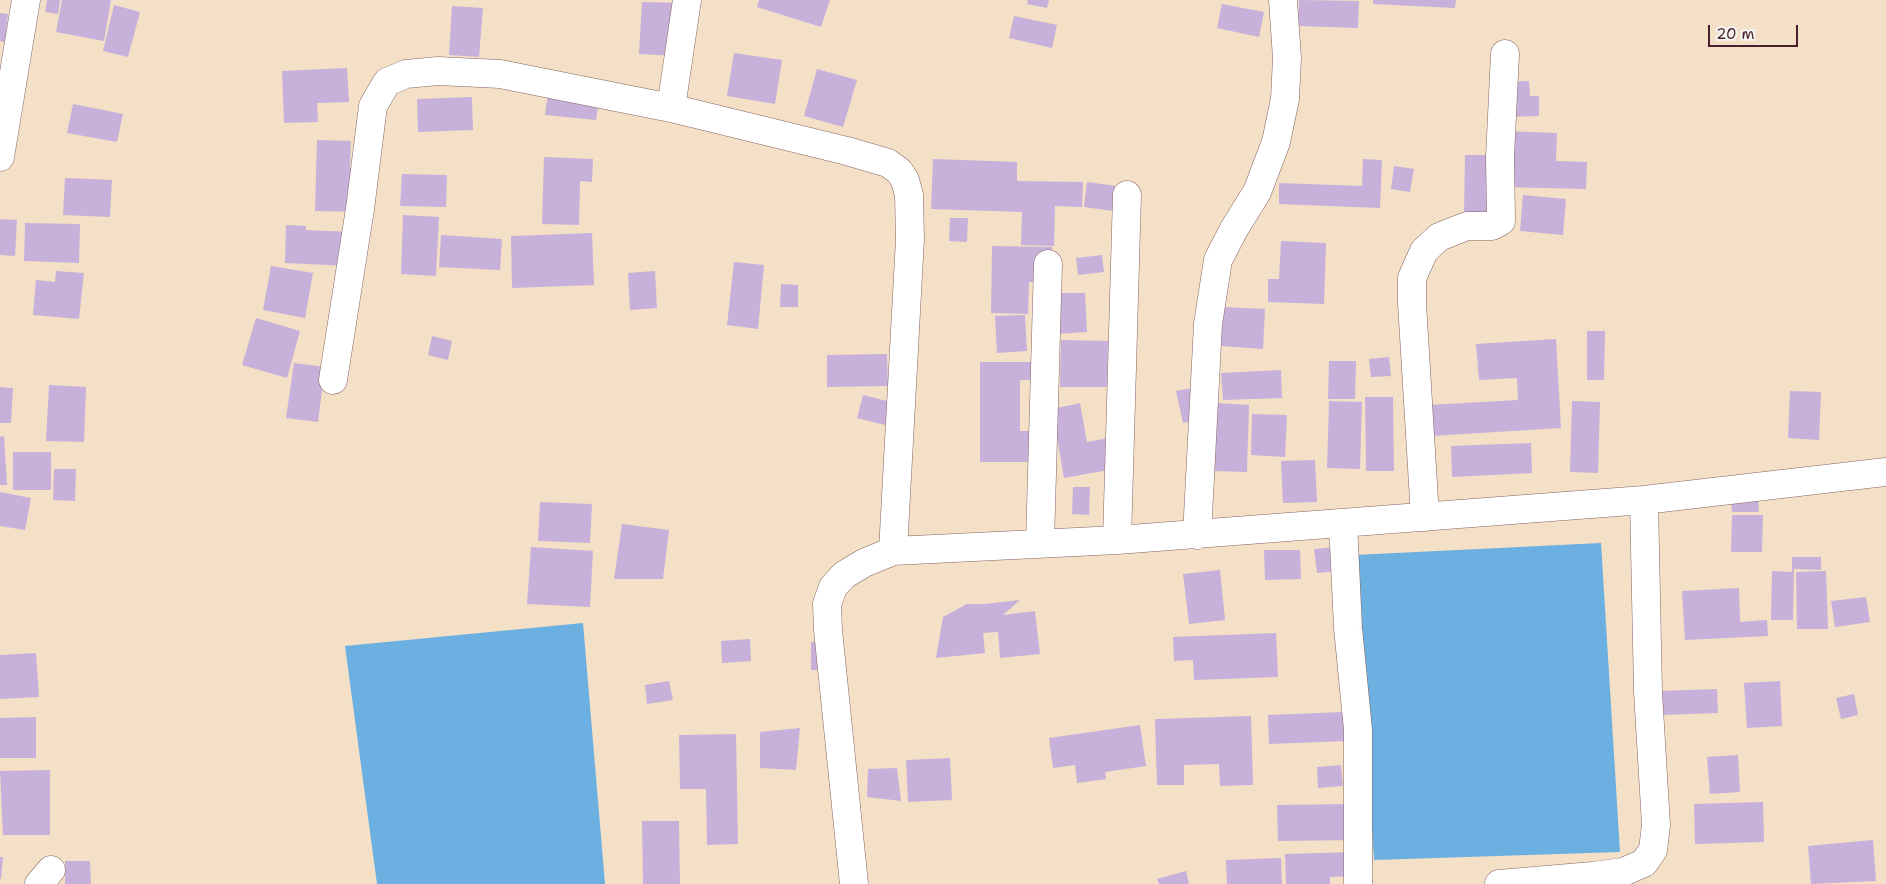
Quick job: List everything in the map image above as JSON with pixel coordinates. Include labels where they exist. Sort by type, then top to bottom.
[{"type":"street","points":[[0,157],[26,0]]},
{"type":"street","points":[[671,108],[687,0]]},
{"type":"street","points":[[1197,535],[1208,324],[1218,260],[1234,229],[1257,192],[1276,142],[1285,99],[1287,58],[1283,0]]},
{"type":"street","points":[[1425,517],[1412,278],[1424,251],[1439,237],[1467,226],[1492,226],[1500,221],[1500,157],[1505,54]]},
{"type":"street","points":[[333,380],[373,106],[387,82],[406,74],[438,71],[500,74],[671,108],[847,151],[888,163],[899,171],[905,180],[909,195],[910,239],[893,551]]},
{"type":"street","points":[[1116,540],[1127,196]]},
{"type":"street","points":[[1040,543],[1048,264]]},
{"type":"street","points":[[854,884],[828,630],[827,604],[833,587],[844,575],[864,563],[893,551],[1197,535],[1644,500],[1886,472]]},
{"type":"street","points":[[1499,884],[1623,872],[1644,863],[1653,850],[1656,825],[1648,692],[1644,500]]},
{"type":"street","points":[[1343,523],[1348,628],[1358,730],[1358,884]]},
{"type":"water","points":[[1601,543],[1620,852],[1374,860],[1355,555]]},
{"type":"water","points":[[583,623],[605,884],[377,884],[345,646]]},
{"type":"building","points":[[47,0],[60,0],[58,14],[45,12]]},
{"type":"building","points":[[62,0],[111,0],[104,41],[56,32]]},
{"type":"building","points":[[759,0],[830,0],[821,27],[757,7]]},
{"type":"building","points":[[1028,0],[1049,0],[1047,8],[1027,4]]},
{"type":"building","points":[[1299,0],[1359,1],[1358,28],[1298,26]]},
{"type":"building","points":[[1373,0],[1456,0],[1455,8],[1373,4]]},
{"type":"building","points":[[642,2],[679,3],[676,56],[639,54]]},
{"type":"building","points":[[1222,4],[1264,12],[1259,37],[1217,28]]},
{"type":"building","points":[[114,5],[140,12],[128,57],[103,51]]},
{"type":"building","points":[[452,6],[483,8],[479,57],[449,55]]},
{"type":"building","points":[[0,13],[8,14],[5,42],[0,41]]},
{"type":"building","points":[[1014,16],[1057,25],[1052,48],[1009,38]]},
{"type":"building","points":[[734,53],[782,60],[775,104],[727,96]]},
{"type":"building","points":[[347,68],[349,102],[317,103],[318,122],[284,123],[282,71]]},
{"type":"building","points":[[817,69],[857,80],[843,127],[804,116]]},
{"type":"building","points":[[1529,81],[1530,96],[1539,96],[1539,116],[1507,117],[1506,82]]},
{"type":"building","points":[[549,86],[600,91],[596,120],[545,115]]},
{"type":"building","points":[[472,97],[473,130],[418,132],[417,99]]},
{"type":"building","points":[[73,104],[123,114],[117,142],[67,133]]},
{"type":"building","points":[[1504,131],[1557,133],[1556,161],[1587,162],[1586,189],[1501,187]]},
{"type":"building","points":[[317,140],[351,141],[350,168],[365,169],[364,212],[315,211]]},
{"type":"building","points":[[1465,155],[1493,155],[1492,215],[1464,215]]},
{"type":"building","points":[[544,157],[593,159],[592,182],[580,181],[579,225],[542,224]]},
{"type":"building","points":[[933,159],[1017,162],[1017,181],[1083,182],[1082,207],[1055,206],[1054,246],[1021,245],[1022,212],[931,209]]},
{"type":"building","points":[[1363,159],[1382,160],[1380,208],[1279,204],[1279,183],[1362,186]]},
{"type":"building","points":[[1394,166],[1414,169],[1410,192],[1391,189]]},
{"type":"building","points":[[402,174],[447,175],[446,207],[400,206]]},
{"type":"building","points":[[65,178],[112,180],[110,217],[63,215]]},
{"type":"building","points":[[1087,182],[1131,188],[1128,213],[1084,207]]},
{"type":"building","points":[[1523,195],[1566,199],[1563,235],[1520,231]]},
{"type":"building","points":[[403,215],[439,217],[436,276],[401,274]]},
{"type":"building","points":[[950,218],[968,218],[967,242],[949,241]]},
{"type":"building","points":[[0,219],[17,220],[15,256],[0,255]]},
{"type":"building","points":[[25,223],[80,224],[79,263],[24,261]]},
{"type":"building","points":[[286,225],[306,226],[306,230],[352,232],[350,266],[285,263]]},
{"type":"building","points":[[592,233],[594,285],[512,288],[511,236]]},
{"type":"building","points":[[441,235],[502,239],[500,270],[439,267]]},
{"type":"building","points":[[1281,241],[1326,243],[1324,304],[1268,302],[1268,279],[1279,279]]},
{"type":"building","points":[[992,246],[1052,247],[1051,283],[1029,282],[1028,314],[991,313]]},
{"type":"building","points":[[1102,255],[1104,272],[1078,275],[1076,258]]},
{"type":"building","points":[[734,262],[764,265],[758,329],[727,325]]},
{"type":"building","points":[[271,266],[313,273],[305,318],[263,310]]},
{"type":"building","points":[[56,271],[84,273],[79,319],[33,315],[36,280],[55,282]]},
{"type":"building","points":[[655,271],[657,308],[630,310],[628,273]]},
{"type":"building","points":[[781,284],[798,285],[798,307],[780,307]]},
{"type":"building","points":[[1054,293],[1085,293],[1087,332],[1057,334]]},
{"type":"building","points":[[1223,307],[1265,309],[1263,349],[1221,346]]},
{"type":"building","points":[[1025,315],[1027,351],[997,353],[995,316]]},
{"type":"building","points":[[256,318],[300,331],[287,378],[242,365]]},
{"type":"building","points":[[1587,331],[1605,331],[1604,380],[1587,380]]},
{"type":"building","points":[[432,336],[452,341],[448,360],[428,355]]},
{"type":"building","points":[[1556,339],[1561,428],[1431,436],[1429,405],[1518,400],[1517,378],[1479,380],[1476,344]]},
{"type":"building","points":[[1061,340],[1108,341],[1107,387],[1060,387]]},
{"type":"building","points":[[887,354],[888,386],[827,387],[827,355]]},
{"type":"building","points":[[1389,357],[1391,376],[1371,377],[1369,359]]},
{"type":"building","points":[[1329,361],[1356,361],[1355,399],[1328,399]]},
{"type":"building","points":[[980,362],[1048,362],[1048,380],[1020,380],[1020,431],[1034,431],[1034,462],[980,462]]},
{"type":"building","points":[[294,363],[325,367],[318,422],[286,418]]},
{"type":"building","points":[[1281,370],[1282,398],[1223,400],[1221,373]]},
{"type":"building","points":[[49,385],[86,387],[84,442],[46,441]]},
{"type":"building","points":[[0,387],[13,388],[11,423],[0,423]]},
{"type":"building","points":[[1193,388],[1200,420],[1183,423],[1176,391]]},
{"type":"building","points":[[1790,391],[1821,392],[1819,440],[1788,438]]},
{"type":"building","points":[[863,395],[891,402],[885,425],[857,418]]},
{"type":"building","points":[[1365,397],[1393,397],[1394,471],[1366,471]]},
{"type":"building","points":[[1329,401],[1362,402],[1360,469],[1327,468]]},
{"type":"building","points":[[1572,401],[1600,402],[1598,473],[1570,472]]},
{"type":"building","points":[[1080,403],[1087,442],[1108,438],[1114,469],[1064,478],[1052,409]]},
{"type":"building","points":[[1216,403],[1249,405],[1247,472],[1214,471]]},
{"type":"building","points":[[1252,414],[1287,415],[1285,457],[1251,455]]},
{"type":"building","points":[[4,436],[7,485],[0,485],[0,437]]},
{"type":"building","points":[[1531,443],[1532,473],[1452,477],[1451,446]]},
{"type":"building","points":[[13,452],[51,452],[51,490],[13,490]]},
{"type":"building","points":[[1315,460],[1317,502],[1283,503],[1281,461]]},
{"type":"building","points":[[54,469],[76,469],[75,501],[53,500]]},
{"type":"building","points":[[1073,487],[1090,487],[1089,515],[1072,514]]},
{"type":"building","points":[[0,492],[31,498],[25,530],[0,526]]},
{"type":"building","points":[[1758,497],[1759,512],[1732,512],[1731,498]]},
{"type":"building","points":[[540,502],[592,504],[590,543],[538,541]]},
{"type":"building","points":[[1732,515],[1763,515],[1762,552],[1731,552]]},
{"type":"building","points":[[622,524],[669,530],[663,579],[614,579]]},
{"type":"building","points":[[531,547],[593,551],[590,607],[527,604]]},
{"type":"building","points":[[1336,547],[1338,571],[1317,573],[1314,549]]},
{"type":"building","points":[[1264,550],[1300,550],[1301,579],[1265,580]]},
{"type":"building","points":[[1792,557],[1821,557],[1821,570],[1794,569],[1793,620],[1771,620],[1772,571],[1792,572]]},
{"type":"building","points":[[1220,570],[1225,620],[1189,624],[1183,574]]},
{"type":"building","points":[[1826,571],[1828,629],[1797,629],[1796,572]]},
{"type":"building","points":[[1739,588],[1740,622],[1767,620],[1768,636],[1685,640],[1682,591]]},
{"type":"building","points":[[1866,597],[1870,622],[1835,627],[1831,601]]},
{"type":"building","points":[[1020,600],[1003,615],[1035,611],[1040,654],[1000,658],[998,632],[983,633],[985,653],[936,658],[943,617],[967,604]]},
{"type":"building","points":[[1276,633],[1278,677],[1194,680],[1193,660],[1174,661],[1173,637]]},
{"type":"building","points":[[750,639],[751,661],[722,663],[721,641]]},
{"type":"building","points":[[811,642],[823,642],[824,670],[811,670]]},
{"type":"building","points":[[36,653],[39,697],[0,699],[0,655]]},
{"type":"building","points":[[669,681],[673,700],[647,704],[645,685]]},
{"type":"building","points":[[1780,681],[1782,726],[1747,728],[1744,683]]},
{"type":"building","points":[[1717,689],[1718,713],[1662,715],[1661,691]]},
{"type":"building","points":[[1854,694],[1858,715],[1841,719],[1836,698]]},
{"type":"building","points":[[1344,712],[1346,741],[1269,744],[1268,715]]},
{"type":"building","points":[[1251,716],[1253,785],[1220,786],[1219,764],[1184,765],[1184,785],[1157,785],[1155,719]]},
{"type":"building","points":[[36,717],[36,758],[0,758],[0,718]]},
{"type":"building","points":[[1140,725],[1146,766],[1105,772],[1106,779],[1077,783],[1075,765],[1053,768],[1049,738]]},
{"type":"building","points":[[800,728],[796,770],[760,768],[760,732]]},
{"type":"building","points":[[736,734],[738,844],[707,845],[706,789],[680,789],[679,735]]},
{"type":"building","points":[[1738,755],[1740,792],[1710,794],[1707,757]]},
{"type":"building","points":[[950,758],[952,800],[908,802],[906,760]]},
{"type":"building","points":[[1341,765],[1343,786],[1318,788],[1317,767]]},
{"type":"building","points":[[897,768],[901,801],[867,797],[868,769]]},
{"type":"building","points":[[50,770],[50,835],[3,835],[0,771]]},
{"type":"building","points":[[1763,802],[1764,842],[1695,844],[1694,804]]},
{"type":"building","points":[[1355,804],[1355,840],[1278,841],[1277,805]]},
{"type":"building","points":[[642,821],[679,821],[680,884],[643,884]]},
{"type":"building","points":[[1873,840],[1876,881],[1811,884],[1808,846]]},
{"type":"building","points":[[1353,852],[1353,876],[1330,877],[1330,884],[1286,884],[1285,854]]},
{"type":"building","points":[[0,857],[3,857],[1,879],[0,879]]},
{"type":"building","points":[[1281,858],[1282,884],[1227,884],[1226,860]]},
{"type":"building","points":[[65,861],[90,861],[91,884],[65,884]]},
{"type":"building","points":[[1186,871],[1189,884],[1159,884],[1157,879]]}]
